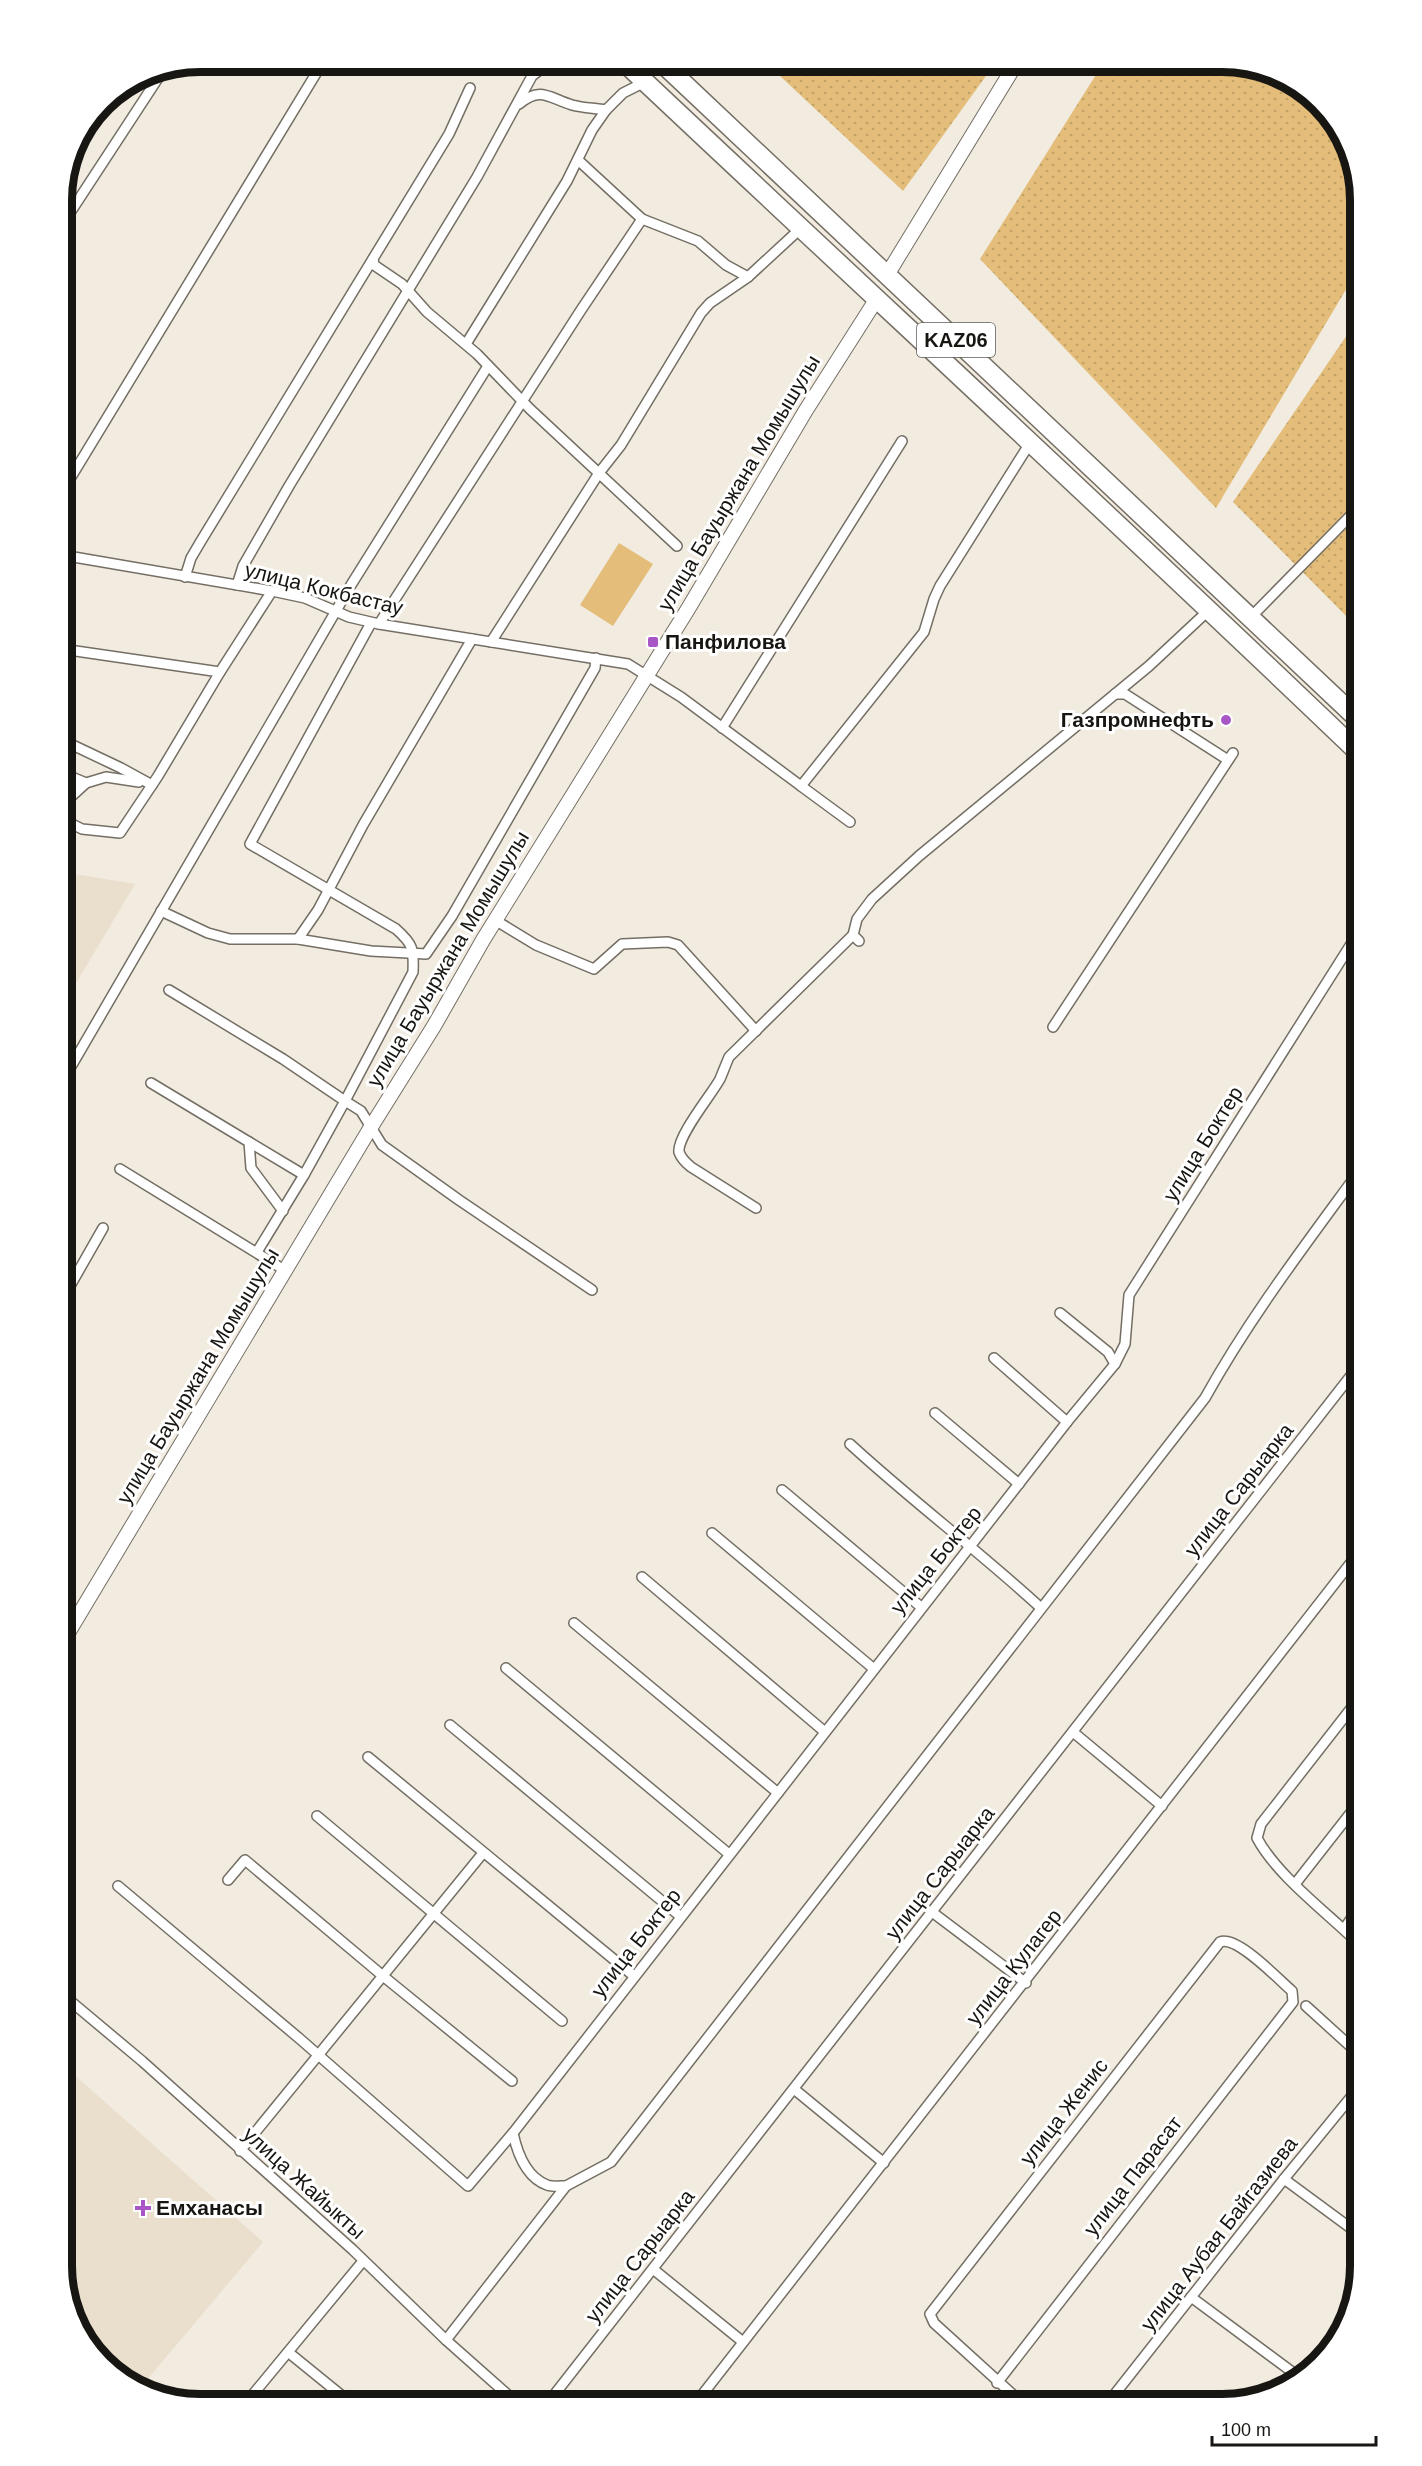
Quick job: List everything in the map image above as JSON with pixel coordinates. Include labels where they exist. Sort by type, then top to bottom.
[{"type":"highway","name":"KАZ06","points":[[634,72],[1350,743]]},
{"type":"highway","name":"KАZ06","points":[[672,72],[1350,712]]},
{"type":"street","points":[[72,475],[316,72]]},
{"type":"street","points":[[237,585],[243,566],[289,486],[369,358],[477,177],[532,76],[537,72]]},
{"type":"street","points":[[887,275],[1011,72]]},
{"type":"street","points":[[72,210],[157,80]]},
{"type":"street","points":[[465,345],[541,225],[578,160],[592,130],[606,110],[623,93],[645,82]]},
{"type":"street","points":[[185,577],[191,558],[201,541],[449,134],[470,88]]},
{"type":"street","points":[[517,105],[533,94],[542,94],[581,107],[606,110]]},
{"type":"street","points":[[578,160],[642,219],[698,241],[726,265],[748,277]]},
{"type":"street","points":[[257,1252],[304,1175],[345,1101],[413,972],[414,955],[410,942],[396,929],[250,844],[375,624],[642,219]]},
{"type":"street","points":[[491,642],[599,474],[621,445],[701,313],[710,303],[748,277],[800,229]]},
{"type":"street","points":[[373,259],[374,265],[408,290],[427,312],[488,366],[523,402],[677,546]]},
{"type":"street","name":"улица Бауыржана Момышулы","points":[[72,1626],[495,920],[806,410],[876,300]]},
{"type":"street","points":[[72,1066],[335,612],[488,366]]},
{"type":"street","points":[[722,728],[902,441]]},
{"type":"street","points":[[801,786],[924,632],[940,586],[1030,443]]},
{"type":"street","points":[[1250,618],[1350,516]]},
{"type":"street","name":"улица Кокбастау","points":[[72,557],[305,598],[335,612],[375,624],[596,657],[628,664],[647,674],[850,822]]},
{"type":"street","points":[[72,824],[82,829],[120,833],[272,591]]},
{"type":"street","points":[[756,1208],[690,1167],[683,1160],[679,1151],[681,1141],[719,1080],[729,1057],[856,938],[857,919],[880,892],[919,856],[1149,666],[1209,610]]},
{"type":"street","points":[[298,939],[318,910],[368,816],[472,639]]},
{"type":"street","points":[[72,650],[220,672]]},
{"type":"street","points":[[161,911],[208,933],[230,939],[298,939],[349,948],[414,955],[426,954],[452,916],[595,668],[596,657]]},
{"type":"street","points":[[1053,1027],[1230,756],[1125,694],[1115,694]]},
{"type":"street","points":[[72,745],[152,785]]},
{"type":"street","points":[[72,777],[86,783]]},
{"type":"street","points":[[72,788],[106,777],[152,785]]},
{"type":"street","points":[[72,796],[86,783]]},
{"type":"street","points":[[495,920],[536,945],[594,969],[622,944],[668,942],[678,945],[756,1031]]},
{"type":"street","name":"улица Боктер","points":[[317,2056],[468,2186],[513,2133],[680,1916],[778,1794],[921,1606],[972,1546],[1067,1422],[1115,1364],[1125,1344],[1129,1295],[1350,946]]},
{"type":"street","points":[[169,990],[283,1059],[361,1111],[382,1145],[592,1290]]},
{"type":"street","points":[[151,1083],[304,1175]]},
{"type":"street","points":[[361,1111],[382,1108]]},
{"type":"street","points":[[249,1142],[251,1168],[283,1211]]},
{"type":"street","points":[[120,1170],[286,1271]]},
{"type":"street","points":[[446,2340],[566,2186],[611,2162],[1205,1398],[1234,1346],[1350,1183]]},
{"type":"street","points":[[72,1282],[103,1228]]},
{"type":"street","points":[[1060,1313],[1107,1352],[1115,1364]]},
{"type":"street","points":[[994,1358],[1067,1422]]},
{"type":"street","name":"улица Сарыарка","points":[[556,2394],[1350,1377]]},
{"type":"street","points":[[935,1413],[1019,1484]]},
{"type":"street","points":[[850,1444],[972,1546],[1041,1608]]},
{"type":"street","points":[[782,1490],[921,1606]]},
{"type":"street","points":[[712,1533],[874,1669]]},
{"type":"street","name":"улица Кулагер","points":[[703,2394],[1026,1983],[1350,1564]]},
{"type":"street","points":[[642,1577],[825,1732]]},
{"type":"street","points":[[574,1623],[778,1794]]},
{"type":"street","points":[[506,1668],[729,1854]]},
{"type":"street","points":[[1350,1718],[1258,1830],[1257,1838],[1263,1850],[1295,1884],[1350,1935]]},
{"type":"street","points":[[450,1725],[680,1916]]},
{"type":"street","points":[[1073,1732],[1162,1806]]},
{"type":"street","points":[[368,1757],[634,1976]]},
{"type":"street","points":[[1295,1884],[1350,1814]]},
{"type":"street","points":[[317,1816],[562,2021]]},
{"type":"street","points":[[240,2151],[435,1915],[483,1853]]},
{"type":"street","points":[[228,1880],[245,1860],[512,2080]]},
{"type":"street","points":[[118,1886],[317,2056]]},
{"type":"street","points":[[932,1912],[1026,1983]]},
{"type":"street","points":[[1344,1929],[1350,1920]]},
{"type":"street","name":"улица Женис","points":[[997,2383],[934,2322],[930,2314],[1220,1942],[1231,1941],[1266,1967],[1292,1991]]},
{"type":"street","name":"улица Парасат","points":[[997,2383],[1293,2002],[1292,1991]]},
{"type":"street","name":"улица Жайыкты","points":[[72,2002],[142,2061],[353,2250],[446,2340],[507,2394]]},
{"type":"street","points":[[1306,2006],[1350,2046]]},
{"type":"street","points":[[794,2089],[884,2163]]},
{"type":"street","name":"улица Аубая Байгазиева","points":[[1115,2394],[1350,2098]]},
{"type":"street","points":[[513,2133],[524,2165],[531,2175],[548,2185],[566,2186]]},
{"type":"street","points":[[1284,2179],[1350,2228]]},
{"type":"street","points":[[253,2394],[363,2261]]},
{"type":"street","points":[[652,2269],[743,2342]]},
{"type":"street","points":[[1191,2296],[1293,2372]]},
{"type":"street","points":[[288,2352],[340,2394]]},
{"type":"street","points":[[997,2383],[1011,2394]]},
{"type":"shaded area","points":[[776,72],[989,72],[903,191]]},
{"type":"shaded area","points":[[1098,72],[1231,72],[1247,74],[1279,85],[1306,104],[1328,129],[1337,143],[1348,175],[1350,283],[1216,508],[980,259]]},
{"type":"shaded area","points":[[1350,331],[1350,620],[1233,502]]},
{"type":"shaded area","points":[[619,543],[653,564],[613,626],[580,605]]},
{"type":"shaded area","points":[[72,874],[135,884],[72,990]]},
{"type":"shaded area","name":"Емханасы","points":[[72,2073],[263,2242],[145,2382],[116,2362],[104,2350],[85,2323],[74,2291]]},
{"type":"place","name":"Панфилова","points":[[653,642]]},
{"type":"place","name":"Газпромнефть","points":[[1226,720]]},
{"type":"place","name":"Емханасы","points":[[143,2208]]}]
